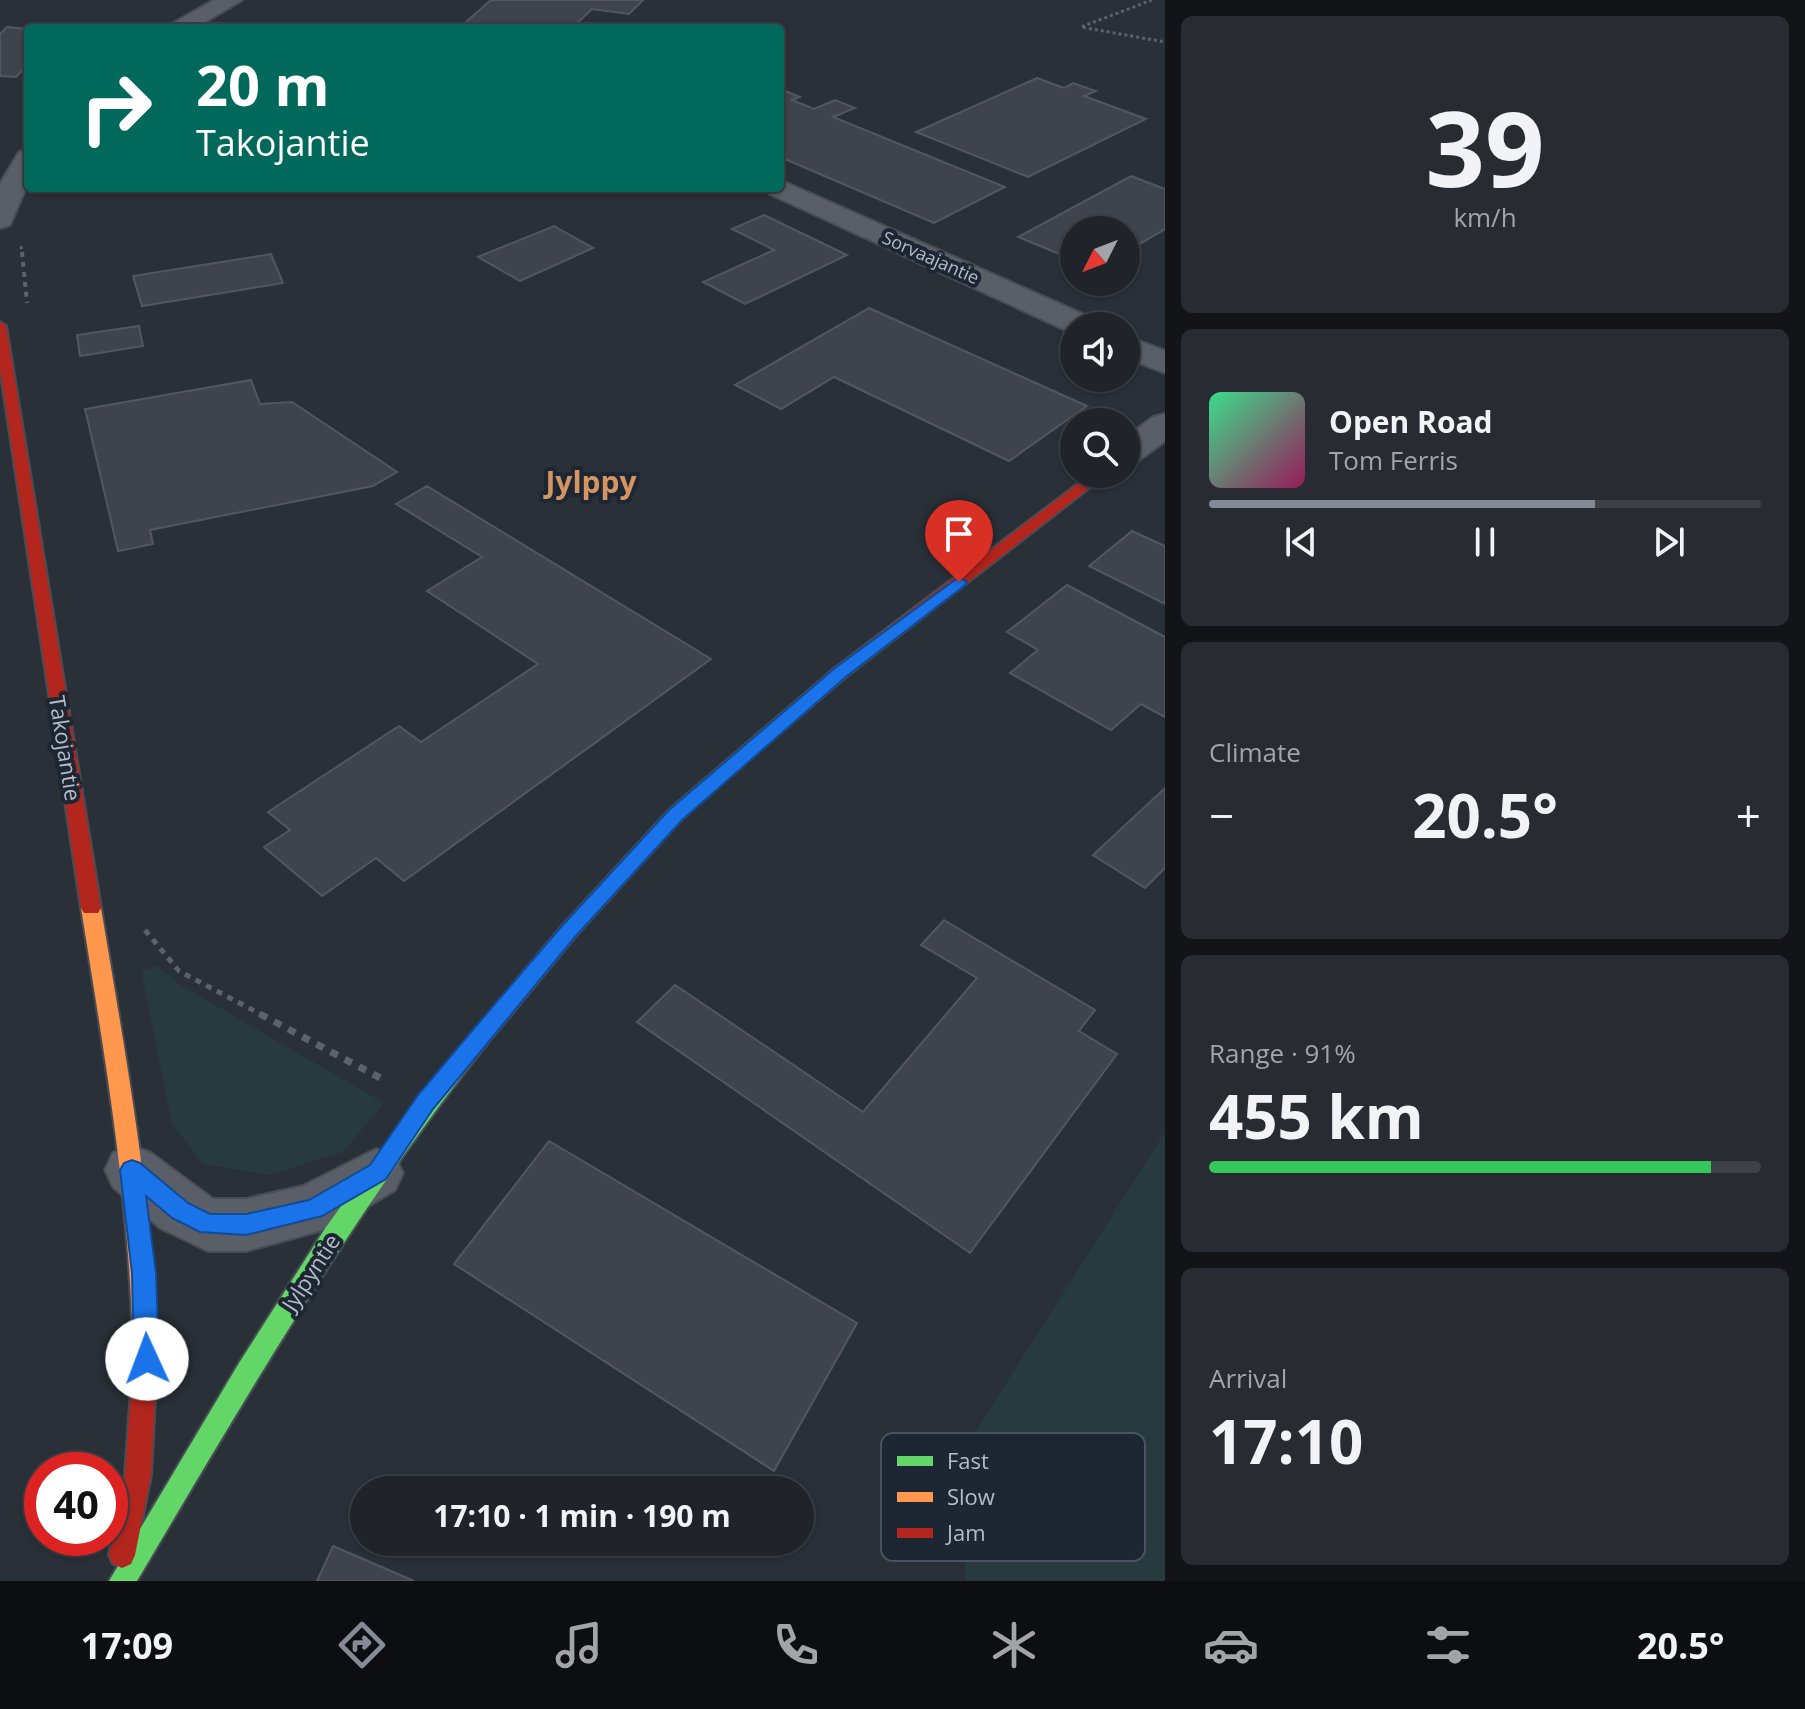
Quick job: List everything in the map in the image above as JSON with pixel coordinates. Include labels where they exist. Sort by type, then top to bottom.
[{"type":"street","points":[[184,24],[231,0]]},
{"type":"street","points":[[197,16],[230,24]]},
{"type":"street","points":[[1,210],[24,166]]},
{"type":"street","name":"Sorvaajantie","points":[[784,190],[1060,316]]},
{"type":"street","name":"Takojantie","points":[[0,326],[132,1170],[144,1273],[148,1387],[136,1502],[115,1581]]},
{"type":"street","points":[[1140,352],[1165,363]]},
{"type":"street","points":[[1140,443],[1165,424]]},
{"type":"street","name":"Jylpyntie","points":[[122,1581],[299,1287],[426,1102],[568,932],[675,815],[841,672],[1082,488]]},
{"type":"street","points":[[132,1170],[180,1210],[208,1225],[246,1225],[314,1209],[378,1172]]},
{"type":"path","points":[[1152,0],[1081,27],[1165,42]]},
{"type":"path","points":[[22,242],[29,315]]},
{"type":"path","points":[[142,925],[179,971],[426,1102]]},
{"type":"green space","points":[[157,966],[179,984],[384,1103],[343,1152],[269,1175],[203,1164],[172,1124],[141,971]]},
{"type":"green space","points":[[1165,1132],[1165,1581],[966,1581],[964,1561],[1145,1561],[1145,1433],[975,1433]]},
{"type":"building","points":[[491,0],[643,0],[629,14],[592,9],[576,24],[464,24]]},
{"type":"building","points":[[7,27],[24,29],[24,69],[16,77],[0,76],[0,34]]},
{"type":"building","points":[[1037,78],[1064,88],[1073,83],[1096,91],[1084,96],[1146,119],[1028,177],[916,132]]},
{"type":"building","points":[[784,90],[800,97],[792,100],[814,109],[835,100],[855,108],[833,117],[1005,187],[934,223],[784,159]]},
{"type":"building","points":[[1131,176],[1165,189],[1165,229],[1140,244],[1140,216],[1060,216],[1060,254],[1018,237]]},
{"type":"building","points":[[764,215],[847,255],[745,304],[703,282],[774,250],[732,229]]},
{"type":"building","points":[[554,226],[593,248],[520,281],[478,257]]},
{"type":"building","points":[[271,254],[283,283],[142,306],[133,276]]},
{"type":"building","points":[[869,308],[1087,406],[1060,408],[1060,425],[1009,461],[834,377],[781,409],[735,385]]},
{"type":"building","points":[[139,326],[143,346],[80,356],[77,335]]},
{"type":"building","points":[[251,380],[260,404],[292,402],[397,472],[373,486],[150,530],[153,544],[118,551],[85,409]]},
{"type":"building","points":[[427,486],[711,659],[404,881],[376,858],[322,896],[264,847],[290,830],[268,812],[399,726],[421,742],[538,664],[427,591],[482,557],[396,504]]},
{"type":"building","points":[[1132,531],[1165,546],[1165,604],[1089,566]]},
{"type":"building","points":[[1067,585],[1165,637],[1165,717],[1141,704],[1111,730],[1010,673],[1038,650],[1007,632]]},
{"type":"building","points":[[1165,788],[1165,868],[1145,888],[1093,855]]},
{"type":"building","points":[[944,920],[1095,1010],[1079,1031],[1117,1054],[970,1253],[637,1022],[675,985],[863,1112],[977,978],[921,945]]},
{"type":"building","points":[[549,1141],[857,1323],[774,1471],[454,1264]]},
{"type":"building","points":[[333,1546],[350,1556],[414,1581],[317,1581]]},
{"type":"traffic: fast","points":[[122,1581],[334,1235],[428,1102],[479,1039]]},
{"type":"traffic: slow","points":[[479,1039],[568,932],[675,815],[752,748]]},
{"type":"traffic: slow","points":[[91,908],[135,1190],[145,1360]]},
{"type":"traffic: jam","points":[[0,326],[91,908]]},
{"type":"traffic: jam","points":[[752,748],[841,672],[1082,488]]},
{"type":"traffic: jam","points":[[128,1525],[138,1475],[145,1360]]},
{"type":"district","name":"Jylppy","points":[[591,481]]},
{"type":"route","points":[[147,1359],[144,1273],[132,1170],[180,1210],[208,1225],[246,1225],[314,1209],[378,1172],[426,1102],[478,1039],[568,932],[675,815],[841,672],[959,582]]}]
